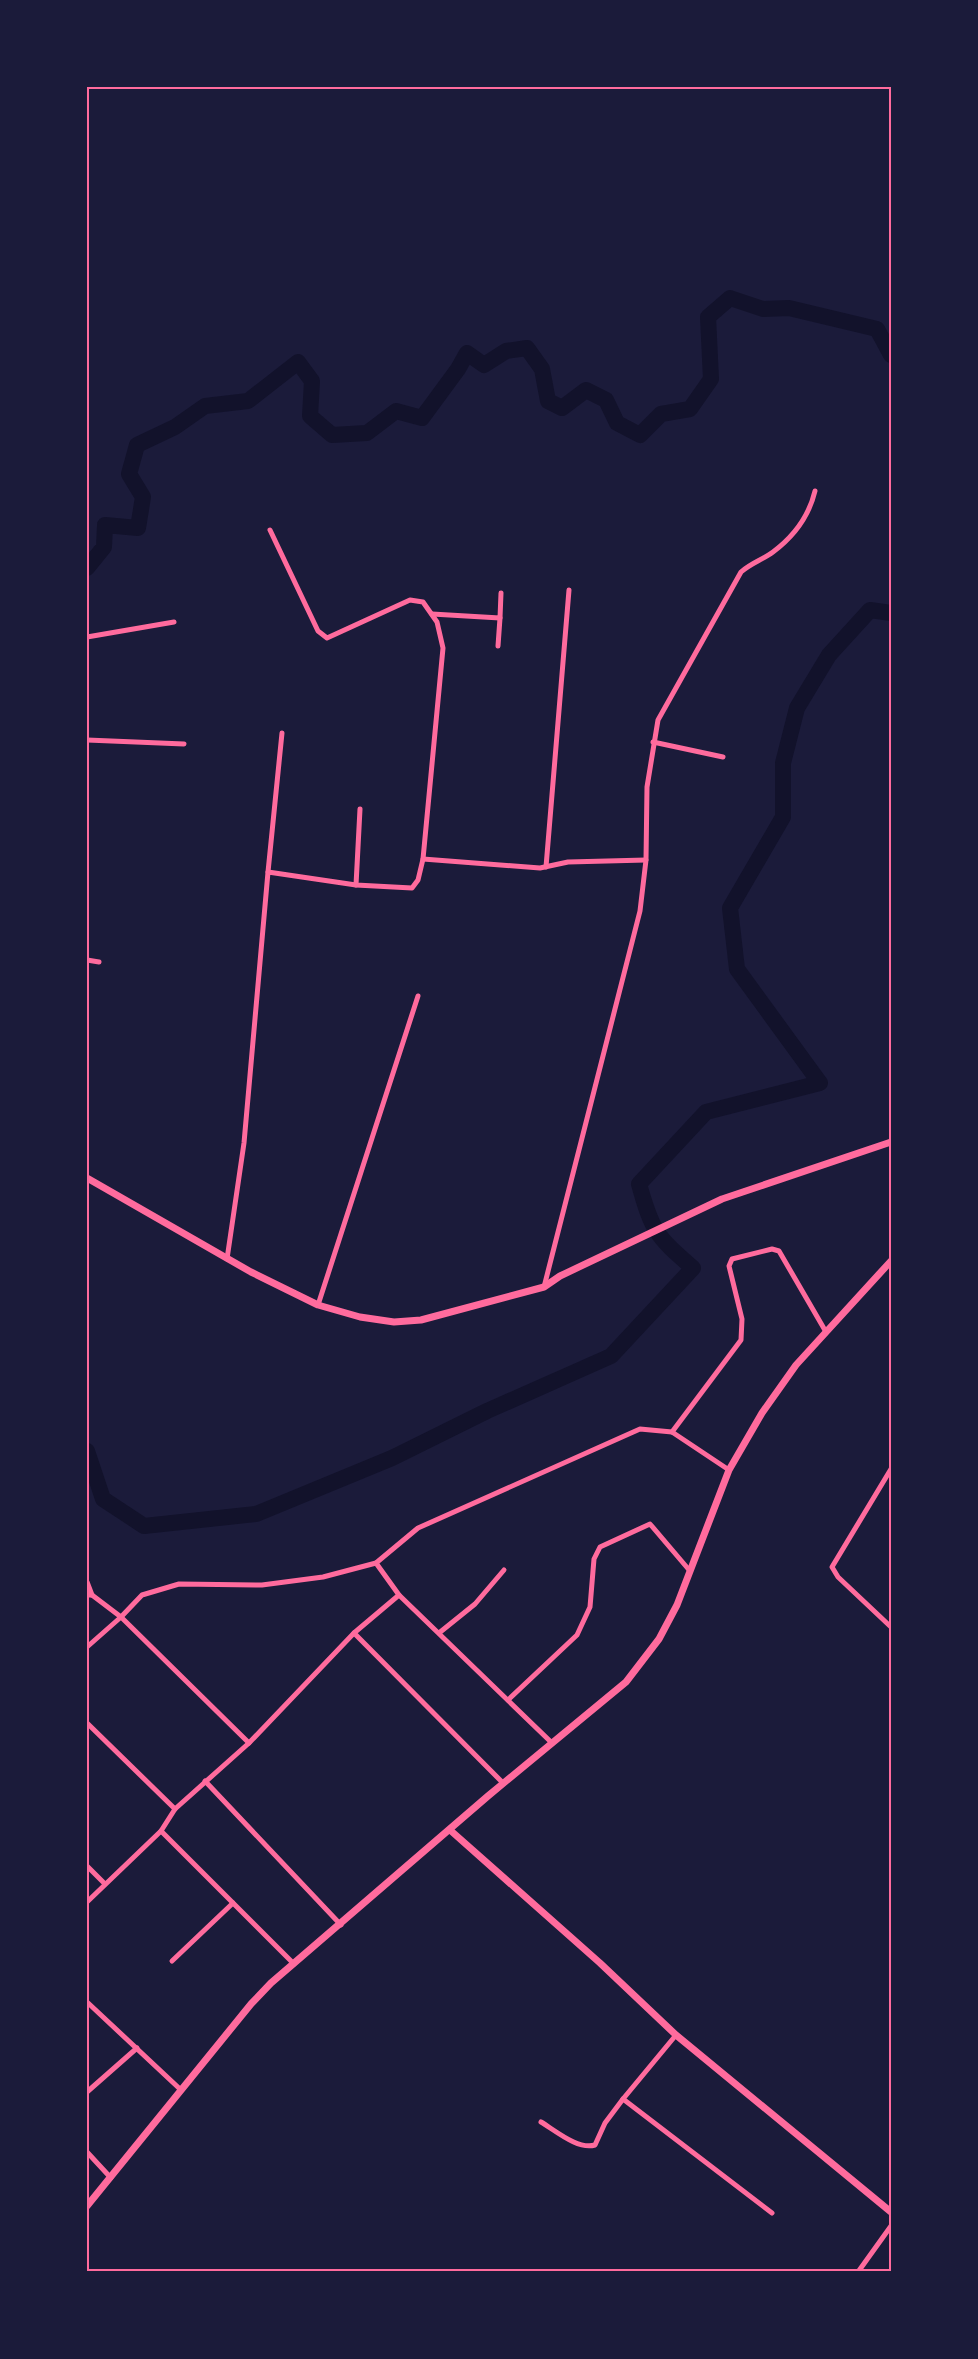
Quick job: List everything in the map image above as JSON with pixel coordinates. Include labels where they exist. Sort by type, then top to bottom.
[{"type":"street","points":[[544,1287],[640,911],[646,861],[647,787],[658,720],[741,572],[773,552],[805,520],[815,491]]},
{"type":"street","points":[[268,872],[356,885],[412,888],[418,880],[423,859],[443,648],[437,622],[432,614],[423,602],[410,600],[327,638],[318,631],[270,530]]},
{"type":"street","points":[[546,867],[569,590]]},
{"type":"street","points":[[498,646],[501,593]]},
{"type":"street","points":[[432,614],[500,618]]},
{"type":"street","points":[[87,637],[174,622]]},
{"type":"street","points":[[228,1259],[244,1143],[282,733]]},
{"type":"street","points":[[87,740],[184,744]]},
{"type":"street","points":[[653,742],[723,757]]},
{"type":"street","points":[[356,885],[360,809]]},
{"type":"street","points":[[423,859],[546,867],[578,861],[646,861]]},
{"type":"street","points":[[87,960],[99,962]]},
{"type":"street","points":[[318,1305],[418,996]]},
{"type":"street","points":[[87,1178],[228,1259],[318,1305],[360,1317],[394,1322],[458,1312],[544,1287],[560,1276],[666,1228],[722,1199],[891,1142]]},
{"type":"street","points":[[672,1432],[741,1340],[742,1319],[729,1266],[732,1259],[772,1249],[779,1251],[826,1332]]},
{"type":"street","points":[[87,2206],[251,2004],[503,1783],[626,1682],[659,1639],[676,1605],[729,1470],[762,1413],[789,1374],[891,1261]]},
{"type":"street","points":[[87,1647],[142,1595],[179,1584],[262,1585],[323,1577],[376,1563],[418,1528],[640,1429],[672,1432],[729,1470]]},
{"type":"street","points":[[891,1468],[832,1567],[838,1577],[891,1627]]},
{"type":"street","points":[[508,1700],[577,1635],[590,1607],[594,1559],[600,1547],[650,1524],[690,1571]]},
{"type":"street","points":[[376,1563],[399,1595],[552,1743]]},
{"type":"street","points":[[438,1633],[475,1604],[504,1569]]},
{"type":"street","points":[[87,1582],[89,1595],[121,1617],[249,1743]]},
{"type":"street","points":[[87,1902],[161,1831],[175,1809],[249,1743],[354,1633],[399,1595]]},
{"type":"street","points":[[354,1633],[503,1783]]},
{"type":"street","points":[[87,1723],[175,1809]]},
{"type":"street","points":[[205,1781],[340,1925]]},
{"type":"street","points":[[450,1830],[676,2034],[891,2212]]},
{"type":"street","points":[[161,1831],[294,1964]]},
{"type":"street","points":[[87,1866],[104,1884]]},
{"type":"street","points":[[172,1961],[233,1903]]},
{"type":"street","points":[[87,2002],[181,2090]]},
{"type":"street","points":[[541,2122],[578,2144],[595,2145],[606,2123],[623,2098],[676,2034]]},
{"type":"street","points":[[87,2092],[137,2049]]},
{"type":"street","points":[[623,2098],[772,2213]]},
{"type":"street","points":[[87,2152],[111,2178]]},
{"type":"street","points":[[858,2272],[891,2226]]},
{"type":"waterway","points":[[87,568],[104,547],[105,525],[138,528],[143,497],[129,474],[137,445],[175,427],[205,406],[248,401],[298,362],[312,381],[310,416],[332,435],[367,433],[396,411],[422,418],[467,353],[484,365],[506,351],[527,348],[542,369],[548,401],[562,408],[586,390],[606,400],[617,423],[640,435],[661,414],[690,409],[711,379],[708,317],[730,298],[763,309],[789,308],[877,329],[891,355]]},
{"type":"waterway","points":[[87,1451],[103,1499],[144,1526],[256,1514],[392,1458],[487,1411],[611,1356],[693,1268],[657,1232],[639,1184],[706,1112],[820,1083],[737,969],[730,908],[783,817],[783,763],[797,708],[829,655],[870,610],[891,613]]}]
